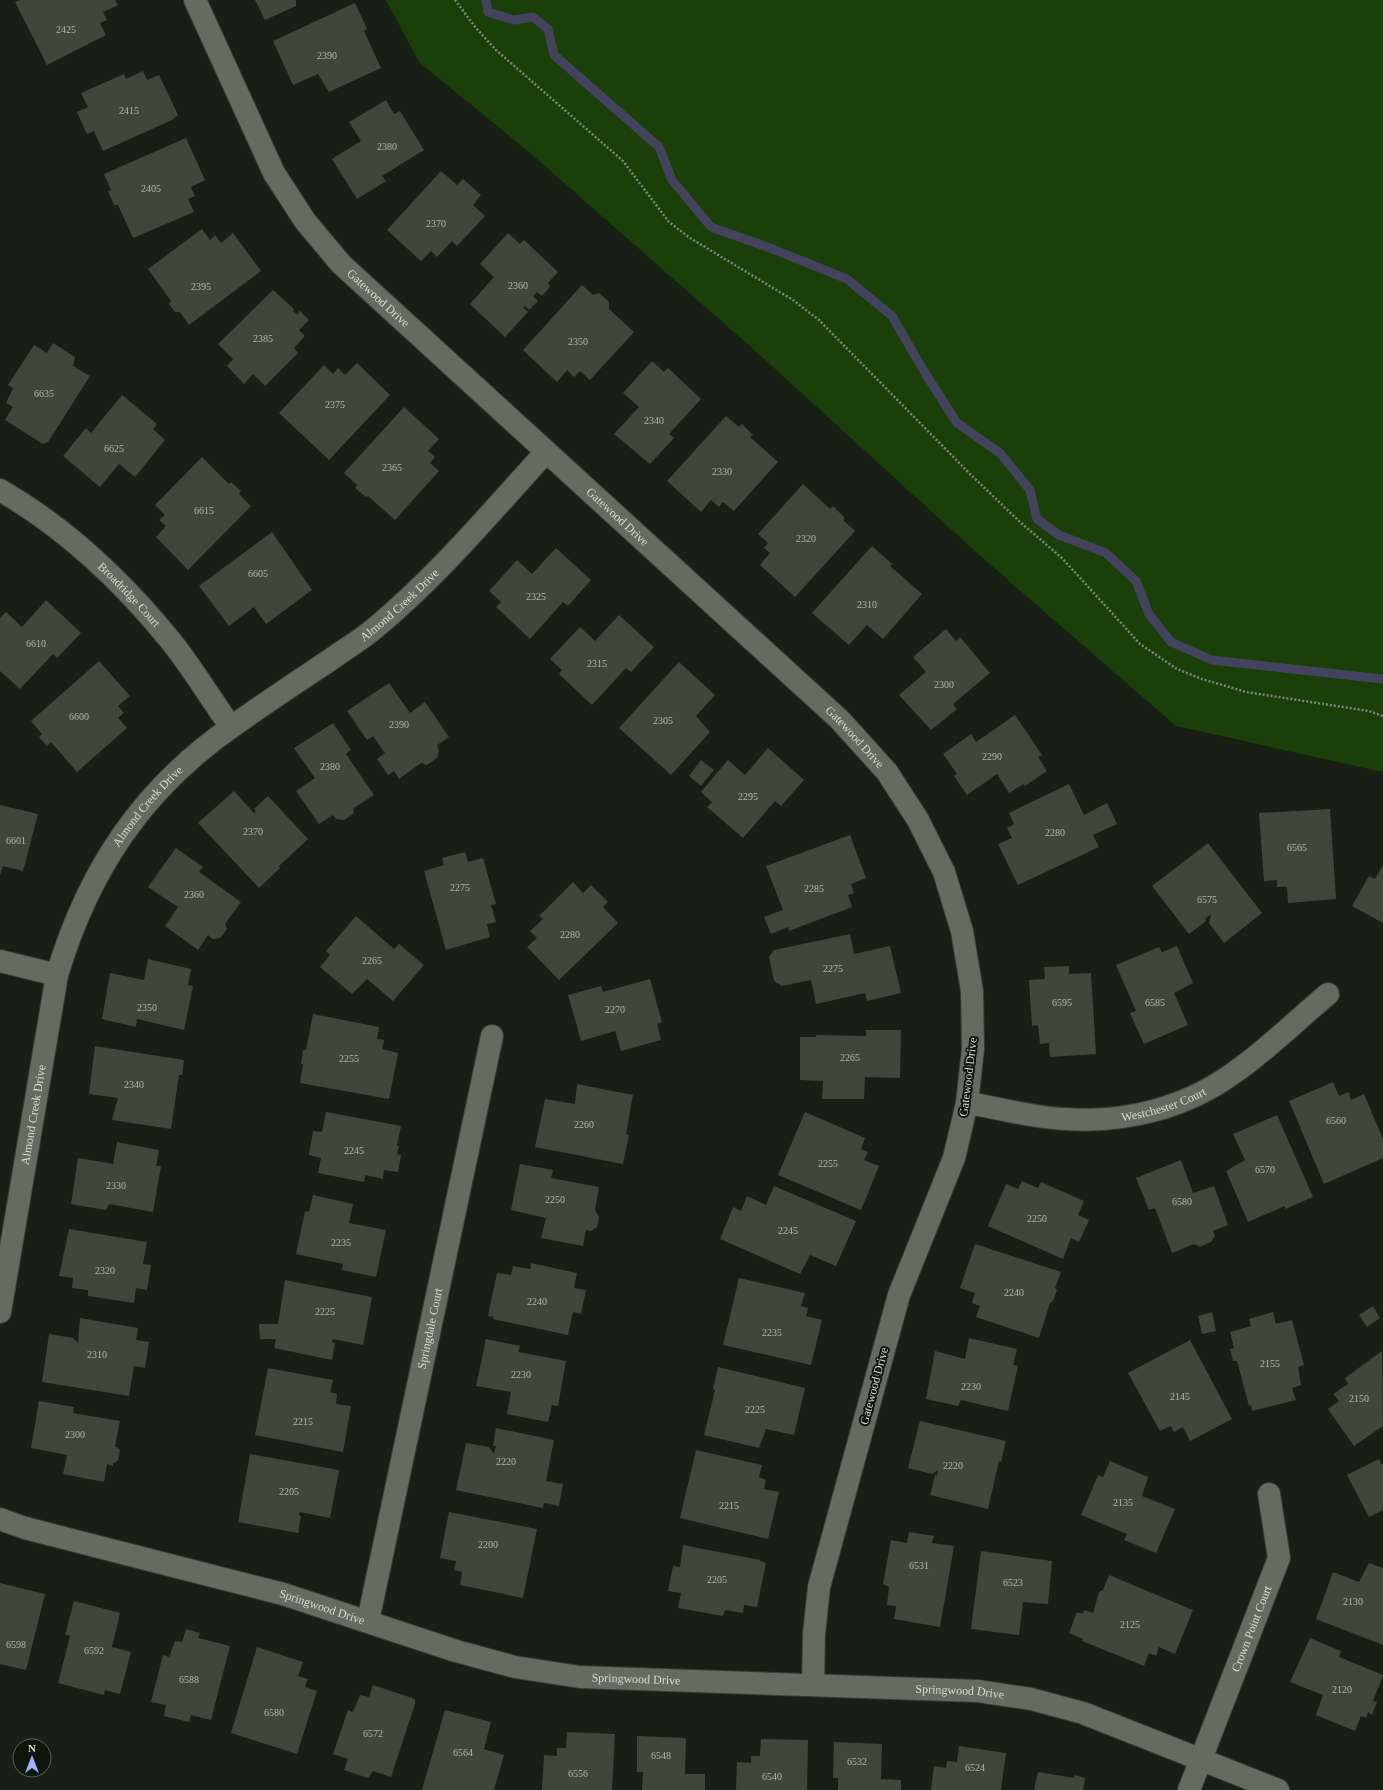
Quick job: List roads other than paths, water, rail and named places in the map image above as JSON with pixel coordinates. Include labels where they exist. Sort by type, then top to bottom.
[{"type":"street","name":"Gatewood Drive","points":[[195,0],[274,173],[305,221],[341,264],[840,720],[887,772],[918,820],[944,872],[962,931],[972,991],[973,1049],[967,1103],[954,1158],[899,1295],[820,1587],[815,1626],[813,1684]]},
{"type":"street","name":"Almond Creek Drive","points":[[0,1312],[57,975],[66,944],[89,889],[116,843],[149,799],[188,760],[231,727],[373,630],[412,597],[546,452]]},
{"type":"street","name":"Broadridge Court","points":[[0,490],[24,504],[80,547],[128,592],[171,641],[231,727]]},
{"type":"street","points":[[0,961],[57,975]]},
{"type":"street","name":"Westchester Court","points":[[967,1103],[1065,1120],[1113,1120],[1156,1111],[1199,1094],[1235,1072],[1328,994]]},
{"type":"street","name":"Springdale Court","points":[[368,1621],[492,1036]]},
{"type":"street","name":"Crown Point Court","points":[[1189,1790],[1202,1760],[1279,1558],[1269,1494]]},
{"type":"street","name":"Springwood Drive","points":[[0,1519],[25,1528],[283,1594],[456,1651],[507,1665],[580,1677],[978,1691],[1031,1700],[1083,1713],[1278,1790]]},
{"type":"waterway","points":[[486,0],[488,12],[514,20],[533,17],[548,29],[554,55],[659,147],[672,180],[711,227],[770,248],[847,279],[892,316],[925,373],[957,423],[1000,453],[1030,490],[1037,519],[1059,535],[1106,553],[1136,581],[1149,614],[1171,642],[1212,660],[1383,679]]}]
